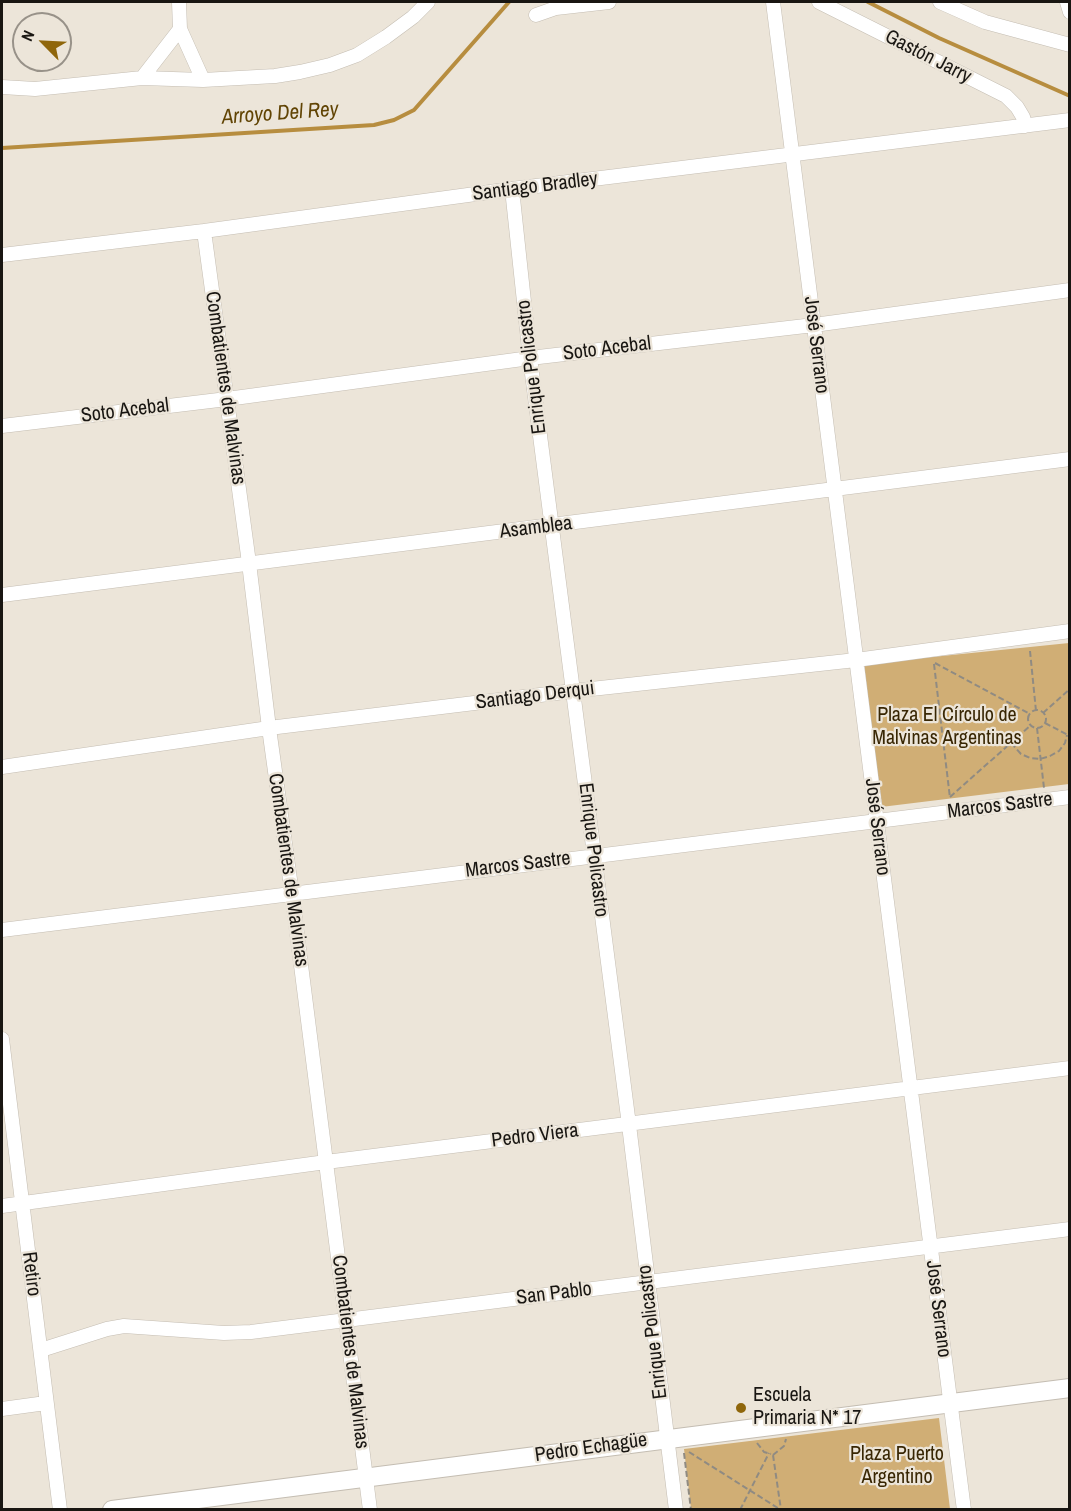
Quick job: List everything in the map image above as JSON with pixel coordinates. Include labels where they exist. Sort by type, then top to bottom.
[{"type":"street","points":[[180,2],[180,29],[203,80]]},
{"type":"street","points":[[2,87],[45,89],[142,78],[203,80],[275,76],[330,65],[357,55],[386,38],[428,2]]},
{"type":"street","points":[[536,15],[556,8],[609,2]]},
{"type":"street","name":"José Serrano","points":[[773,2],[964,1509]]},
{"type":"street","name":"Gastón Jarry","points":[[819,2],[1006,96],[1017,107],[1025,126]]},
{"type":"street","points":[[940,2],[985,22],[1070,45]]},
{"type":"street","points":[[1067,2],[1070,12]]},
{"type":"street","points":[[142,78],[180,29]]},
{"type":"street","name":"Santiago Bradley","points":[[2,255],[1070,120]]},
{"type":"street","name":"Enrique Policastro","points":[[512,189],[530,358],[676,1509]]},
{"type":"street","name":"Combatientes de Malvinas","points":[[204,231],[292,894],[370,1509]]},
{"type":"street","name":"Soto Acebal","points":[[2,426],[227,399],[530,358],[814,325],[1070,290]]},
{"type":"street","name":"Asamblea","points":[[2,595],[1070,459]]},
{"type":"street","name":"Santiago Derqui","points":[[2,767],[269,728],[573,691],[856,660],[933,656],[1029,636],[1070,631]]},
{"type":"street","name":"Marcos Sastre","points":[[2,930],[1070,797]]},
{"type":"street","name":"Retiro","points":[[2,1039],[60,1509]]},
{"type":"street","name":"Pedro Viera","points":[[2,1206],[326,1162],[1070,1068]]},
{"type":"street","name":"San Pablo","points":[[41,1350],[107,1329],[124,1326],[224,1333],[251,1332],[1070,1229]]},
{"type":"street","name":"Pedro Echagüe","points":[[112,1509],[1070,1388]]},
{"type":"street","points":[[2,1409],[46,1403]]},
{"type":"path","points":[[1029,636],[1036,711]]},
{"type":"path","points":[[933,656],[1030,714]]},
{"type":"path","points":[[933,656],[952,813]]},
{"type":"path","points":[[1043,713],[1070,689]]},
{"type":"path","points":[[1030,714],[1036,711],[1043,713]]},
{"type":"path","points":[[1011,743],[1021,754],[1030,758],[1040,759],[1059,751],[1068,736],[1045,723],[1043,713]]},
{"type":"path","points":[[1030,714],[1031,725],[1037,728]]},
{"type":"path","points":[[1037,728],[1045,723]]},
{"type":"path","points":[[950,798],[1031,725]]},
{"type":"path","points":[[1037,728],[1045,800]]},
{"type":"path","points":[[740,1509],[771,1454],[784,1446],[787,1436]]},
{"type":"path","points":[[765,1439],[755,1440],[764,1452],[771,1454]]},
{"type":"path","points":[[684,1449],[696,1447]]},
{"type":"path","points":[[684,1449],[781,1509],[771,1454]]},
{"type":"path","points":[[684,1449],[691,1509]]},
{"type":"green space","name":"Plaza El Círculo de Malvinas Argentinas","points":[[1069,643],[1069,784],[881,807],[864,664]]},
{"type":"green space","name":"Plaza Puerto Argentino","points":[[939,1418],[950,1509],[691,1509],[684,1449]]},
{"type":"waterway","name":"Arroyo Del Rey","points":[[2,148],[374,125],[394,120],[414,110],[509,2]]},
{"type":"waterway","name":"Arroyo Del Rey","points":[[868,2],[939,38],[1070,96]]},
{"type":"place","name":"Escuela Primaria N* 17","points":[[741,1408]]}]
